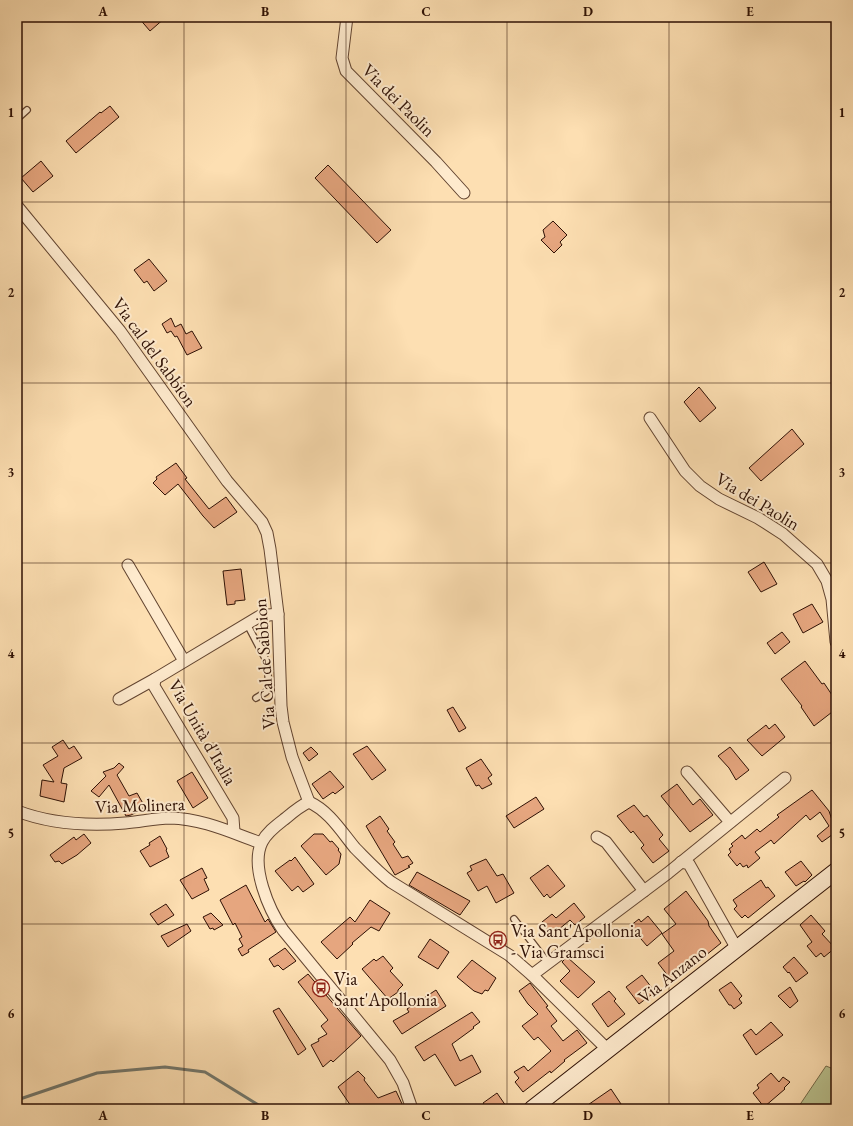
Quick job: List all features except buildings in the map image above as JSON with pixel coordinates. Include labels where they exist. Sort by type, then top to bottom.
[{"type":"main road","name":"Via Anzano","points":[[532,1109],[836,871]]},
{"type":"street","name":"Via dei Paolin","points":[[347,17],[342,58],[346,71],[436,162],[464,193]]},
{"type":"street","name":"Via cal del Sabbion","points":[[17,206],[120,331],[227,482],[262,522]]},
{"type":"street","name":"Via dei Paolin","points":[[650,418],[686,471],[700,486],[719,499],[758,518],[783,534],[817,564],[827,581],[832,599],[836,642]]},
{"type":"street","name":"Via Cal de Sabbion","points":[[262,522],[267,533],[270,549],[278,614],[281,706],[283,722],[292,757],[309,802]]},
{"type":"street","name":"Via Unità d'Italia","points":[[128,565],[184,661]]},
{"type":"street","name":"Via Unità d'Italia","points":[[234,832],[232,818],[154,686],[155,679],[260,616],[278,614]]},
{"type":"street","points":[[119,699],[155,679]]},
{"type":"street","points":[[687,772],[730,822]]},
{"type":"street","points":[[532,975],[644,891],[784,778]]},
{"type":"street","points":[[412,1109],[403,1083],[390,1060],[287,936],[274,918],[269,907],[261,880],[258,854],[261,843],[266,835],[275,826],[301,806],[309,802],[317,806],[332,819],[376,870],[392,882],[509,955],[532,975],[608,1050]]},
{"type":"street","name":"Via Molinera","points":[[17,811],[35,818],[53,821],[97,824],[169,818],[191,820],[234,832],[261,843]]},
{"type":"street","points":[[596,837],[606,842],[644,891]]},
{"type":"street","points":[[681,862],[689,864],[737,949]]},
{"type":"lane","points":[[17,119],[27,110]]},
{"type":"lane","points":[[247,624],[267,662],[268,687],[266,692],[256,698]]},
{"type":"lane","points":[[514,920],[548,963]]},
{"type":"green space","points":[[826,1066],[836,1070],[836,1109],[797,1109]]},
{"type":"waterway","points":[[17,1100],[97,1073],[165,1067],[205,1072],[265,1109]]},
{"type":"place","name":"Via Sant'Apollonia - Via Gramsci","points":[[498,940]]},
{"type":"place","name":"Via Sant'Apollonia","points":[[321,988]]}]
